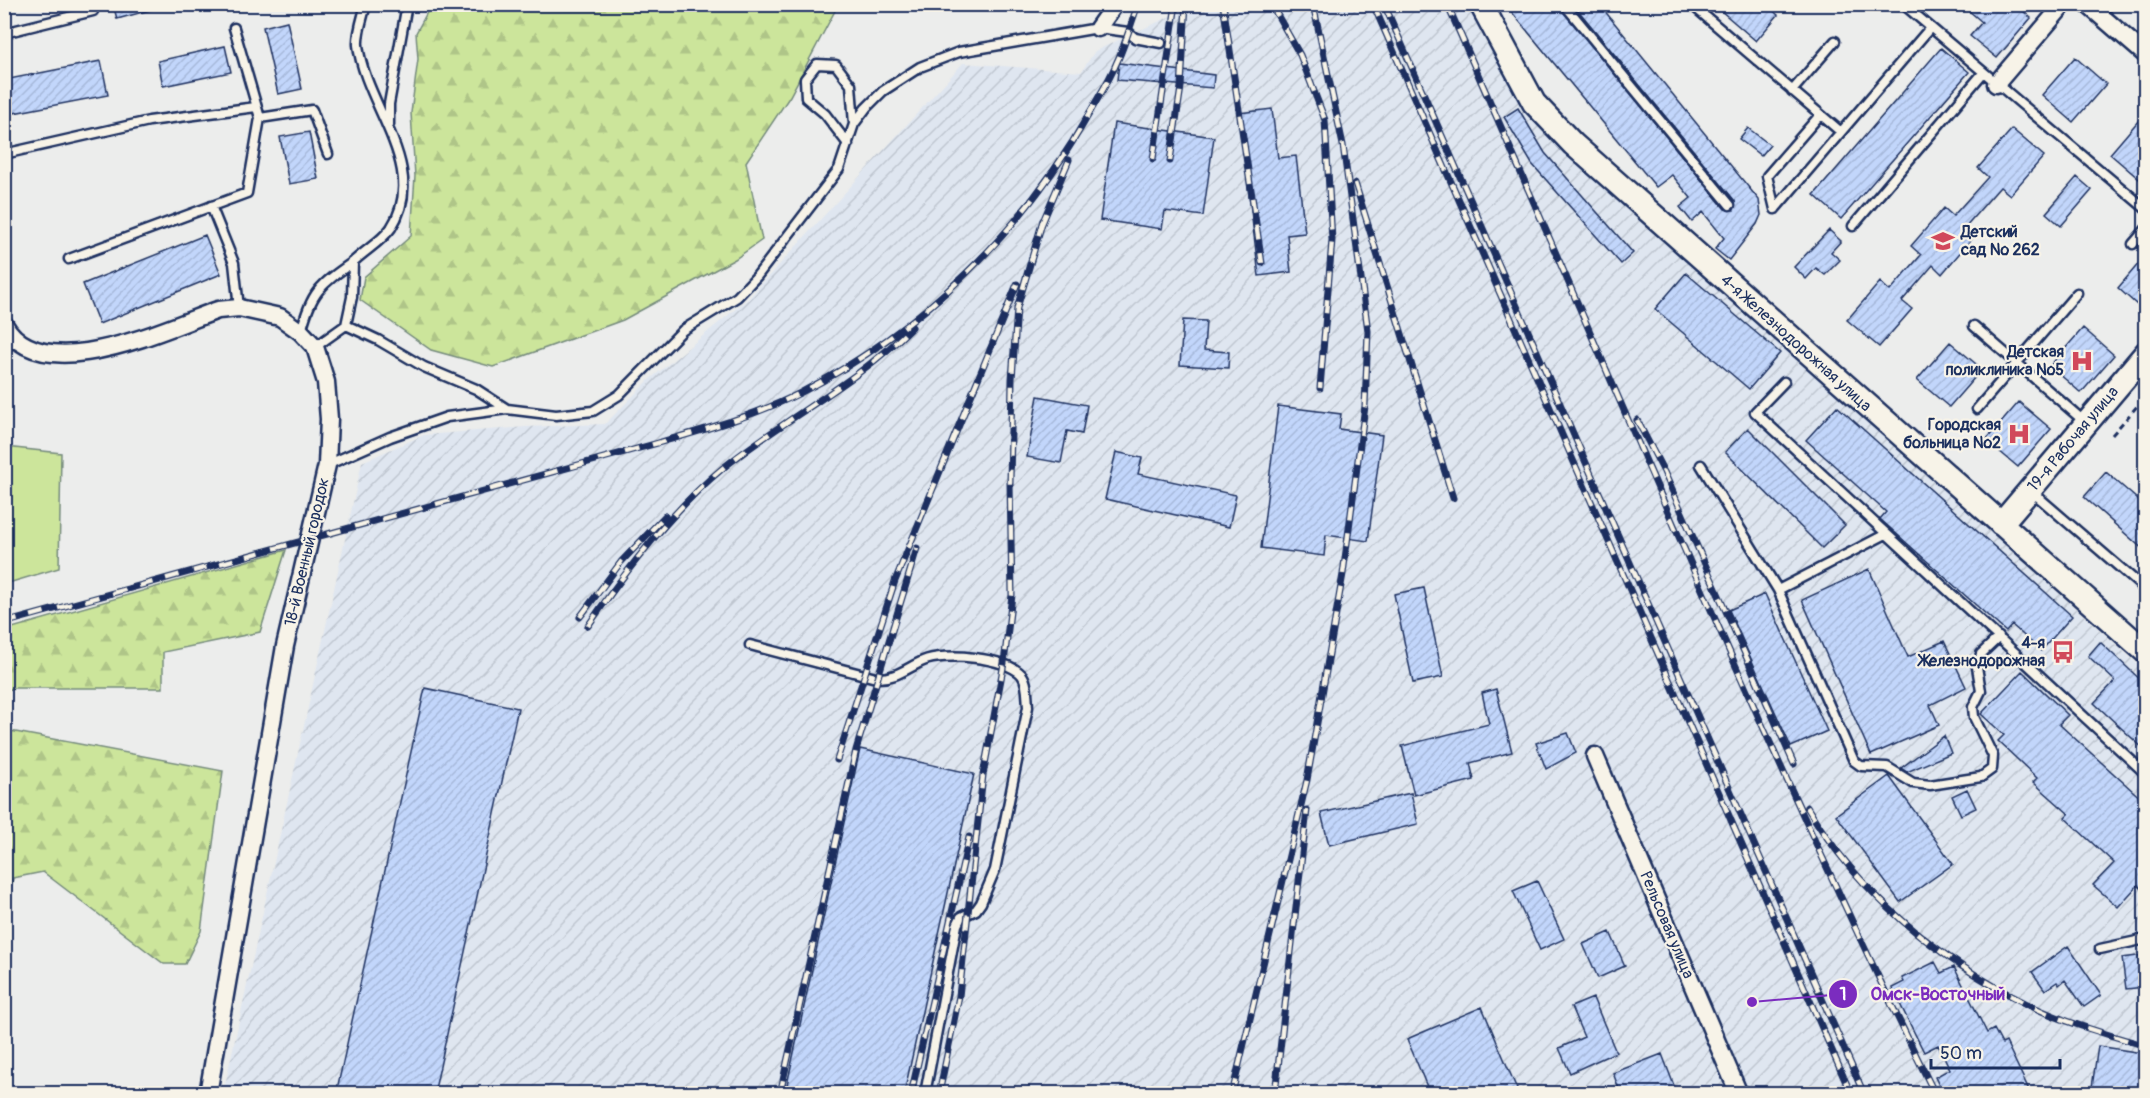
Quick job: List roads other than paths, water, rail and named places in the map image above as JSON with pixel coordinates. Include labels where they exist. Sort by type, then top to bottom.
[{"type":"main road","name":"4-я Железнодорожная улица","points":[[1481,4],[1534,102],[1573,144],[2145,652]]},
{"type":"main road","name":"19-я Рабочая улица","points":[[2001,524],[2086,423],[2142,364]]},
{"type":"street","points":[[1098,28],[1114,4]]},
{"type":"street","points":[[1990,78],[2064,4]]},
{"type":"street","points":[[2087,4],[2145,55]]},
{"type":"street","name":"18-й Военный городок","points":[[4,324],[10,334],[24,344],[37,351],[56,356],[92,353],[218,310],[239,308],[280,317],[301,332],[315,347],[326,382],[329,419],[327,465],[285,646],[208,1094]]},
{"type":"street","name":"Рельсовая улица","points":[[1595,756],[1739,1094]]},
{"type":"lane","points":[[4,33],[93,11],[91,4]]},
{"type":"lane","points":[[301,332],[308,306],[322,284],[353,262],[390,230],[403,204],[404,177],[388,128],[366,81],[358,43],[366,4]]},
{"type":"lane","points":[[388,128],[389,105],[407,4]]},
{"type":"lane","points":[[1564,4],[1730,205]]},
{"type":"lane","points":[[1690,4],[1841,132]]},
{"type":"lane","points":[[1903,4],[2145,209]]},
{"type":"lane","points":[[69,259],[247,193],[260,118],[234,28]]},
{"type":"lane","points":[[854,124],[883,92],[920,67],[959,52],[1098,28],[1128,32],[1135,38],[1161,43]]},
{"type":"lane","points":[[1820,115],[1767,176],[1775,209],[1930,28]]},
{"type":"lane","points":[[1792,91],[1835,41]]},
{"type":"lane","points":[[327,465],[390,436],[447,417],[507,409],[556,415],[593,411],[619,395],[684,330],[737,297],[757,276],[839,169],[848,144],[854,124],[851,85],[836,65],[818,64],[805,80],[806,98],[825,114],[848,144]]},
{"type":"lane","points":[[1852,226],[1990,78]]},
{"type":"lane","points":[[4,154],[148,121],[256,107]]},
{"type":"lane","points":[[260,118],[312,110],[328,154]]},
{"type":"lane","points":[[211,206],[234,263],[239,308]]},
{"type":"lane","points":[[2133,244],[2145,229]]},
{"type":"lane","points":[[315,347],[345,326],[352,297],[353,262]]},
{"type":"lane","points":[[1977,409],[2077,293]]},
{"type":"lane","points":[[345,326],[378,340],[424,367],[476,389],[507,409]]},
{"type":"lane","points":[[1974,327],[2086,423]]},
{"type":"lane","points":[[4,345],[24,344]]},
{"type":"lane","points":[[1784,382],[1755,412],[2145,774]]},
{"type":"lane","points":[[1701,465],[1778,590],[1854,761],[1861,766],[1887,767],[1913,783],[1930,785],[1981,777],[1992,769],[1993,756],[1974,717],[1972,707],[1981,690],[1977,667],[1981,654],[1999,637]]},
{"type":"lane","points":[[2030,490],[2145,590]]},
{"type":"lane","points":[[1778,590],[1886,534]]},
{"type":"lane","points":[[750,645],[887,679],[925,660],[960,657],[1004,663],[1022,675],[1027,686],[1028,707],[995,870],[981,903],[976,910],[961,917],[957,925],[925,1094]]},
{"type":"lane","points":[[2100,949],[2145,939]]},
{"type":"railway","points":[[4,623],[658,443],[748,415],[800,393],[887,340],[966,274],[1001,237],[1064,156],[1090,112],[1113,70],[1138,4]]},
{"type":"railway","points":[[1153,159],[1176,4]]},
{"type":"railway","points":[[1170,161],[1181,87],[1186,4]]},
{"type":"railway","points":[[1223,4],[1262,263]]},
{"type":"railway","points":[[1271,4],[1300,55],[1325,120],[1332,240],[1320,388]]},
{"type":"railway","points":[[1232,1094],[1307,780],[1343,574],[1365,406],[1368,331],[1343,145],[1313,4]]},
{"type":"railway","points":[[1373,4],[1851,1094]]},
{"type":"railway","points":[[1384,4],[1864,1094]]},
{"type":"railway","points":[[1447,4],[1685,552],[1807,824],[1935,1094]]},
{"type":"railway","points":[[1041,226],[1069,160]]},
{"type":"railway","points":[[1355,183],[1453,498]]},
{"type":"railway","points":[[939,1094],[959,996],[983,775],[1004,663],[1012,595],[1010,483],[1012,379],[1017,308],[1043,220]]},
{"type":"railway","points":[[837,760],[895,581],[1017,284]]},
{"type":"railway","points":[[588,626],[650,542],[704,485],[747,450],[868,366],[912,327]]},
{"type":"railway","points":[[1637,420],[1664,472],[1794,764]]},
{"type":"railway","points":[[580,617],[621,562],[665,516]]},
{"type":"railway","points":[[780,1094],[856,750],[917,548]]},
{"type":"railway","points":[[1807,807],[1828,839],[1876,896],[1933,946],[1996,987],[2029,1005],[2086,1028],[2146,1046]]},
{"type":"railway","points":[[1275,1094],[1307,810]]},
{"type":"railway","points":[[911,1094],[969,837]]},
{"type":"place","name":"Детский сад № 262","points":[[1943,241]]},
{"type":"place","name":"Детская поликлиника №5","points":[[2082,361]]},
{"type":"place","name":"Городская больница №2","points":[[2019,434]]},
{"type":"place","name":"4-я Железнодорожная","points":[[2063,652]]},
{"type":"place","name":"Омск-Восточный","points":[[1752,1002]]}]
